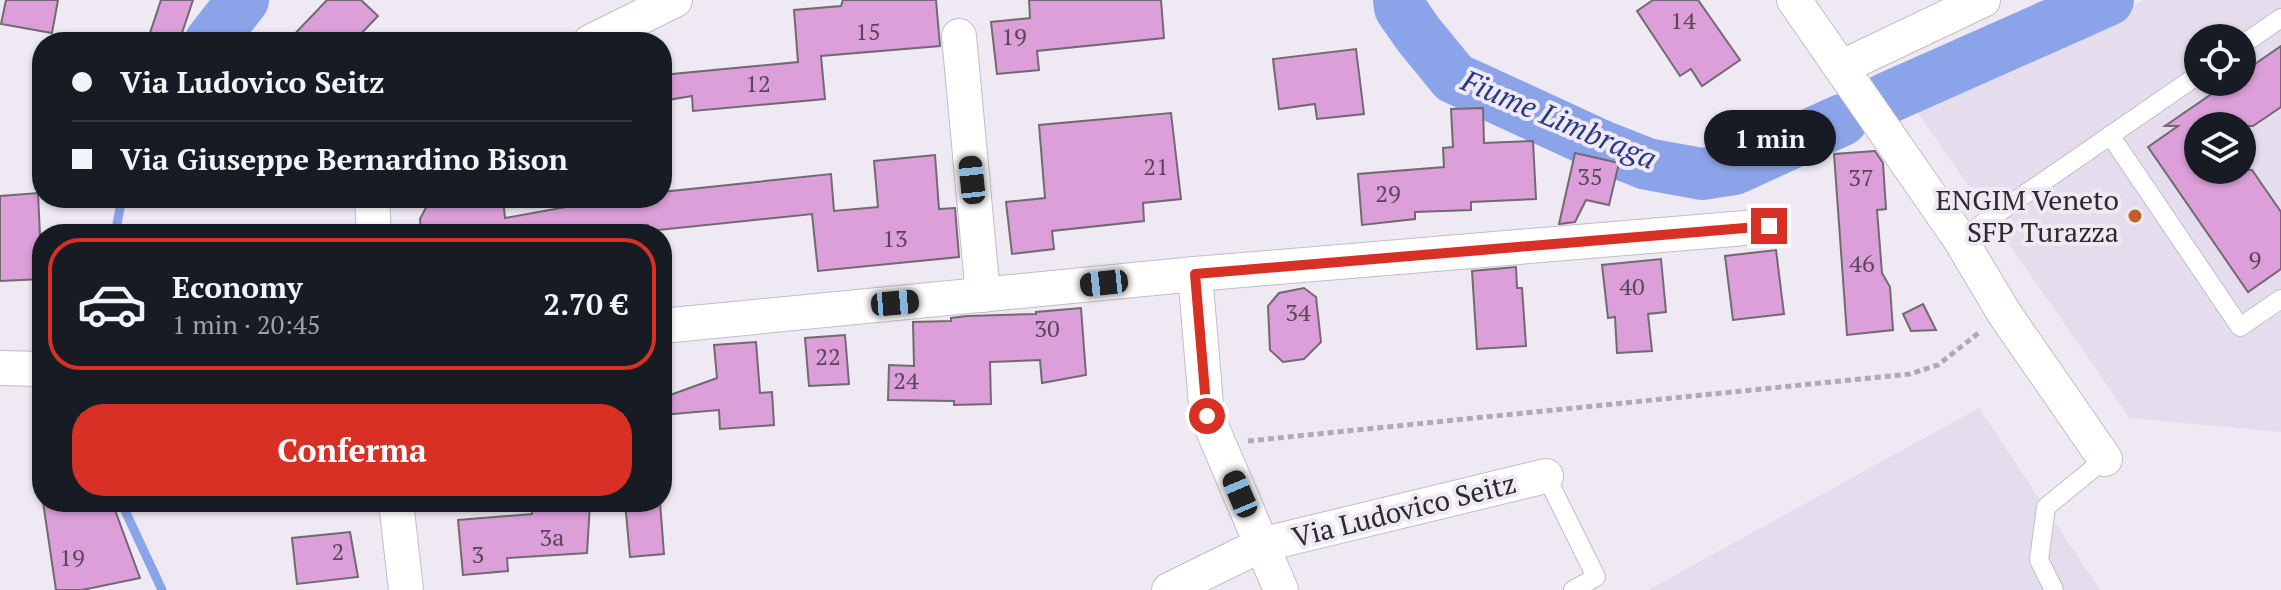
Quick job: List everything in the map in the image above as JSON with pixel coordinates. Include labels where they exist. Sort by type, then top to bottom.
[{"type":"street","points":[[610,32],[675,0]]},
{"type":"street","points":[[1794,0],[1960,239],[2004,313],[2105,459]]},
{"type":"street","points":[[1842,67],[1983,0]]},
{"type":"street","points":[[959,36],[983,295]]},
{"type":"street","points":[[672,325],[1195,274],[1769,226]]},
{"type":"street","name":"Via Ludovico Seitz","points":[[1195,274],[1207,416],[1281,590]]},
{"type":"street","points":[[0,368],[32,369]]},
{"type":"street","name":"Via Ludovico Seitz","points":[[1169,590],[1261,545],[1546,476]]},
{"type":"street","points":[[397,512],[406,590]]},
{"type":"lane","points":[[2256,35],[2281,18]]},
{"type":"lane","points":[[1960,239],[2184,85]]},
{"type":"lane","points":[[2110,135],[2240,327],[2281,299]]},
{"type":"lane","points":[[2054,590],[2039,560],[2046,507],[2105,459]]},
{"type":"lane","points":[[1546,476],[1596,577],[1573,590]]},
{"type":"path","points":[[1218,444],[1910,374],[1938,365],[2004,313]]},
{"type":"shaded area","name":"ENGIM Veneto SFP Turazza","points":[[2145,0],[2281,0],[2281,432],[2130,418],[1913,106]]},
{"type":"shaded area","points":[[1979,408],[2100,590],[1648,590]]},
{"type":"building","points":[[6,0],[58,0],[52,32],[1,24]]},
{"type":"building","points":[[161,0],[193,0],[182,32],[150,32]]},
{"type":"building","points":[[327,0],[361,0],[378,16],[363,32],[297,32]]},
{"type":"building","points":[[843,0],[936,0],[940,46],[821,56],[825,99],[693,111],[692,96],[672,99],[672,74],[798,62],[794,10],[841,6]]},
{"type":"building","points":[[1029,0],[1161,0],[1164,38],[1037,51],[1039,70],[997,74],[991,22],[1030,18]]},
{"type":"building","points":[[1653,0],[1698,0],[1740,60],[1702,86],[1691,69],[1680,76],[1637,11]]},
{"type":"building","points":[[2281,46],[2281,107],[2256,124],[2256,112],[2185,112],[2209,96],[2256,96],[2256,63]]},
{"type":"building","points":[[1356,49],[1364,114],[1317,119],[1315,104],[1279,109],[1273,59]]},
{"type":"building","points":[[1483,108],[1484,143],[1533,141],[1536,199],[1471,202],[1471,210],[1415,212],[1415,219],[1362,225],[1358,174],[1444,167],[1443,148],[1453,147],[1451,109]]},
{"type":"building","points":[[1171,113],[1181,199],[1143,203],[1144,221],[1052,231],[1054,249],[1012,254],[1006,202],[1045,198],[1039,125]]},
{"type":"building","points":[[2184,113],[2184,184],[2256,184],[2256,176],[2281,212],[2281,269],[2248,292],[2148,147],[2178,126],[2165,126]]},
{"type":"building","points":[[1875,151],[1883,163],[1886,209],[1877,210],[1882,273],[1890,287],[1893,330],[1847,335],[1834,154]]},
{"type":"building","points":[[1575,153],[1619,163],[1609,205],[1586,200],[1575,222],[1559,224]]},
{"type":"building","points":[[935,155],[939,209],[955,208],[959,257],[818,271],[812,214],[672,229],[672,224],[420,224],[426,208],[504,208],[505,218],[560,208],[672,208],[672,191],[831,174],[834,211],[878,207],[874,161]]},
{"type":"building","points":[[32,193],[32,208],[39,208],[39,224],[32,224],[32,279],[0,281],[0,196]]},
{"type":"building","points":[[1776,250],[1784,314],[1733,320],[1725,256]]},
{"type":"building","points":[[1661,259],[1666,312],[1648,314],[1652,351],[1617,353],[1615,317],[1608,318],[1602,265]]},
{"type":"building","points":[[1516,267],[1517,288],[1522,288],[1526,346],[1477,349],[1472,271]]},
{"type":"building","points":[[1304,288],[1316,297],[1321,342],[1304,359],[1283,362],[1270,350],[1268,306],[1279,293]]},
{"type":"building","points":[[1923,304],[1936,330],[1911,331],[1903,314]]},
{"type":"building","points":[[1081,308],[1086,375],[1042,383],[1040,360],[990,362],[991,404],[954,405],[954,401],[888,400],[889,365],[914,366],[913,322]]},
{"type":"building","points":[[845,335],[849,384],[809,386],[805,338]]},
{"type":"building","points":[[756,342],[760,393],[772,392],[774,425],[720,429],[719,410],[672,414],[672,394],[717,378],[714,345]]},
{"type":"building","points":[[44,512],[116,512],[140,578],[82,590],[56,590]]},
{"type":"building","points":[[590,512],[587,553],[507,558],[508,571],[463,575],[458,520]]},
{"type":"building","points":[[626,512],[661,512],[664,554],[630,557]]},
{"type":"building","points":[[350,532],[358,577],[297,584],[292,538]]},
{"type":"waterway","name":"Fiume Limbraga","points":[[218,32],[243,0]]},
{"type":"waterway","name":"Fiume Limbraga","points":[[1399,0],[1400,8],[1418,34],[1454,78],[1647,164],[1702,174],[1734,169],[1842,120]]},
{"type":"waterway","name":"Fiume Limbraga","points":[[1885,99],[2108,0]]},
{"type":"waterway","points":[[117,224],[120,208]]},
{"type":"waterway","points":[[126,512],[162,590]]},
{"type":"place","name":"ENGIM Veneto SFP Turazza","points":[[2135,216]]},
{"type":"route","points":[[1207,416],[1195,274],[1769,226]]}]
